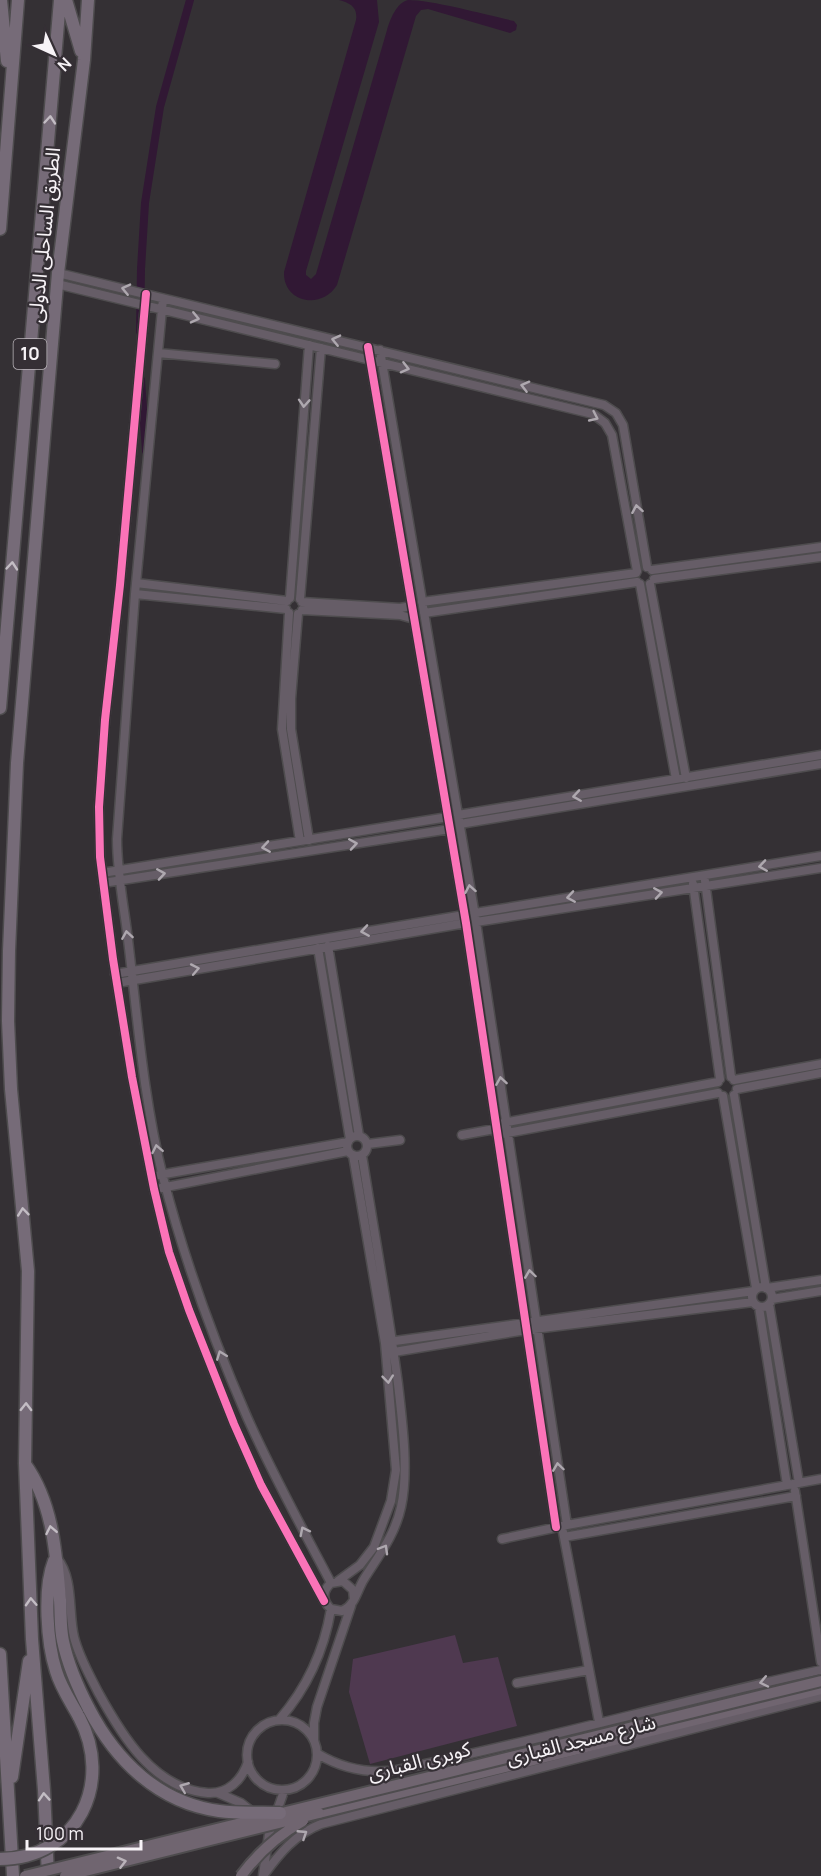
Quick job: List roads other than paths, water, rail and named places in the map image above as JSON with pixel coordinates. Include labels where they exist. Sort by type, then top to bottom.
[{"type":"highway","points":[[1,0],[11,95]]},
{"type":"highway","points":[[0,229],[18,0]]},
{"type":"highway","name":"الطريق الساحلى الدولى","points":[[0,708],[60,0]]},
{"type":"highway","points":[[66,0],[84,60]]},
{"type":"highway","name":"الطريق الساحلى الدولى","points":[[48,1876],[44,1790],[32,1639],[24,1463],[28,1271],[11,1089],[8,1021],[9,951],[17,763],[57,279],[84,60],[88,0]]},
{"type":"highway","points":[[24,1463],[37,1483],[45,1504],[56,1557],[47,1586],[51,1649],[60,1682],[124,1760],[141,1777],[162,1792],[185,1803],[209,1810],[280,1813]]},
{"type":"highway","points":[[8,1802],[32,1639]]},
{"type":"highway","points":[[0,1654],[13,1876]]},
{"type":"highway","points":[[0,1859],[27,1856],[48,1846],[73,1827],[85,1809],[92,1789],[93,1760],[84,1713]]},
{"type":"main road","name":"كوبرى القبارى","points":[[25,1876],[821,1681]]},
{"type":"main road","name":"كوبرى القبارى","points":[[65,1876],[821,1689]]},
{"type":"main road","points":[[241,1876],[252,1861],[276,1838],[319,1813]]},
{"type":"street","points":[[57,279],[146,294],[610,408],[623,425],[686,778]]},
{"type":"street","points":[[57,279],[145,306],[593,414],[599,418],[612,435],[676,779]]},
{"type":"street","points":[[146,294],[120,585],[105,720],[99,824],[102,878],[116,979],[154,1189],[169,1252],[189,1310],[261,1485],[324,1600],[331,1609],[342,1611],[352,1602]]},
{"type":"street","points":[[163,299],[135,594],[117,832],[118,875],[149,1107],[165,1187],[182,1247],[202,1305],[248,1418],[276,1477],[335,1582],[351,1586],[352,1602]]},
{"type":"street","points":[[294,606],[309,345]]},
{"type":"street","points":[[368,347],[465,919],[525,1326],[599,1722]]},
{"type":"street","points":[[304,841],[282,729],[321,348]]},
{"type":"street","points":[[380,350],[508,1128],[537,1324],[562,1526]]},
{"type":"street","points":[[158,353],[275,364]]},
{"type":"street","points":[[424,613],[821,547]]},
{"type":"street","points":[[651,575],[821,557]]},
{"type":"street","points":[[406,570],[417,572]]},
{"type":"street","points":[[637,578],[645,586],[651,575]]},
{"type":"street","points":[[422,602],[637,578]]},
{"type":"street","points":[[136,583],[294,606],[400,608],[412,606]]},
{"type":"street","points":[[135,594],[400,615],[414,619]]},
{"type":"street","points":[[617,793],[676,779],[718,777],[821,755]]},
{"type":"street","points":[[459,820],[718,777],[821,764]]},
{"type":"street","points":[[102,878],[448,817]]},
{"type":"street","points":[[118,875],[450,829]]},
{"type":"street","points":[[475,917],[637,886],[821,856]]},
{"type":"street","points":[[475,917],[638,896],[821,868]]},
{"type":"street","points":[[704,876],[734,1085],[767,1288],[771,1293],[770,1302],[793,1484]]},
{"type":"street","points":[[692,878],[719,1080],[716,1087],[720,1095],[755,1290],[752,1295],[796,1496],[821,1662]]},
{"type":"street","points":[[637,886],[638,896]]},
{"type":"street","points":[[116,979],[465,919]]},
{"type":"street","points":[[131,976],[318,948],[465,919]]},
{"type":"street","points":[[328,946],[353,1146]]},
{"type":"street","points":[[318,948],[388,1342],[396,1470],[393,1491],[374,1546],[360,1564],[324,1593],[324,1600]]},
{"type":"street","points":[[462,1135],[720,1095],[728,1097],[734,1085],[821,1064]]},
{"type":"street","points":[[508,1128],[719,1080],[734,1085],[821,1073]]},
{"type":"street","points":[[152,1176],[353,1146],[366,1151],[368,1144],[400,1140]]},
{"type":"street","points":[[154,1189],[353,1146]]},
{"type":"street","points":[[389,1353],[525,1326],[821,1280]]},
{"type":"street","points":[[537,1324],[756,1305],[821,1291]]},
{"type":"street","points":[[388,1342],[525,1326]]},
{"type":"street","points":[[314,1740],[306,1729],[293,1722],[279,1720],[265,1725],[254,1734],[248,1748],[250,1769],[258,1781],[270,1788],[284,1791],[297,1787],[308,1779],[315,1768],[318,1754],[314,1740],[317,1707],[357,1590],[385,1548],[402,1505],[403,1425],[389,1353]]},
{"type":"street","points":[[261,1485],[276,1477]]},
{"type":"street","points":[[502,1539],[821,1479]]},
{"type":"street","points":[[564,1537],[796,1496]]},
{"type":"street","points":[[56,1557],[66,1574],[72,1626],[81,1658],[119,1730],[142,1758],[168,1779],[191,1790],[218,1793],[233,1799],[248,1808],[269,1834]]},
{"type":"street","points":[[279,1720],[296,1699],[313,1669],[325,1636],[331,1609]]},
{"type":"street","points":[[517,1683],[589,1670]]},
{"type":"street","name":"شارع مسجد القبارى","points":[[318,1754],[350,1768],[385,1772],[544,1737],[706,1695],[821,1670]]},
{"type":"street","name":"شارع مسجد القبارى","points":[[263,1876],[295,1839],[303,1832],[321,1824],[821,1696]]},
{"type":"street","points":[[218,1793],[235,1784],[243,1774],[248,1762]]},
{"type":"street","points":[[263,1876],[269,1834],[284,1791]]},
{"type":"waterway","points":[[140,331],[145,203],[160,107],[190,0]]},
{"type":"waterway","points":[[141,380],[146,451]]}]
